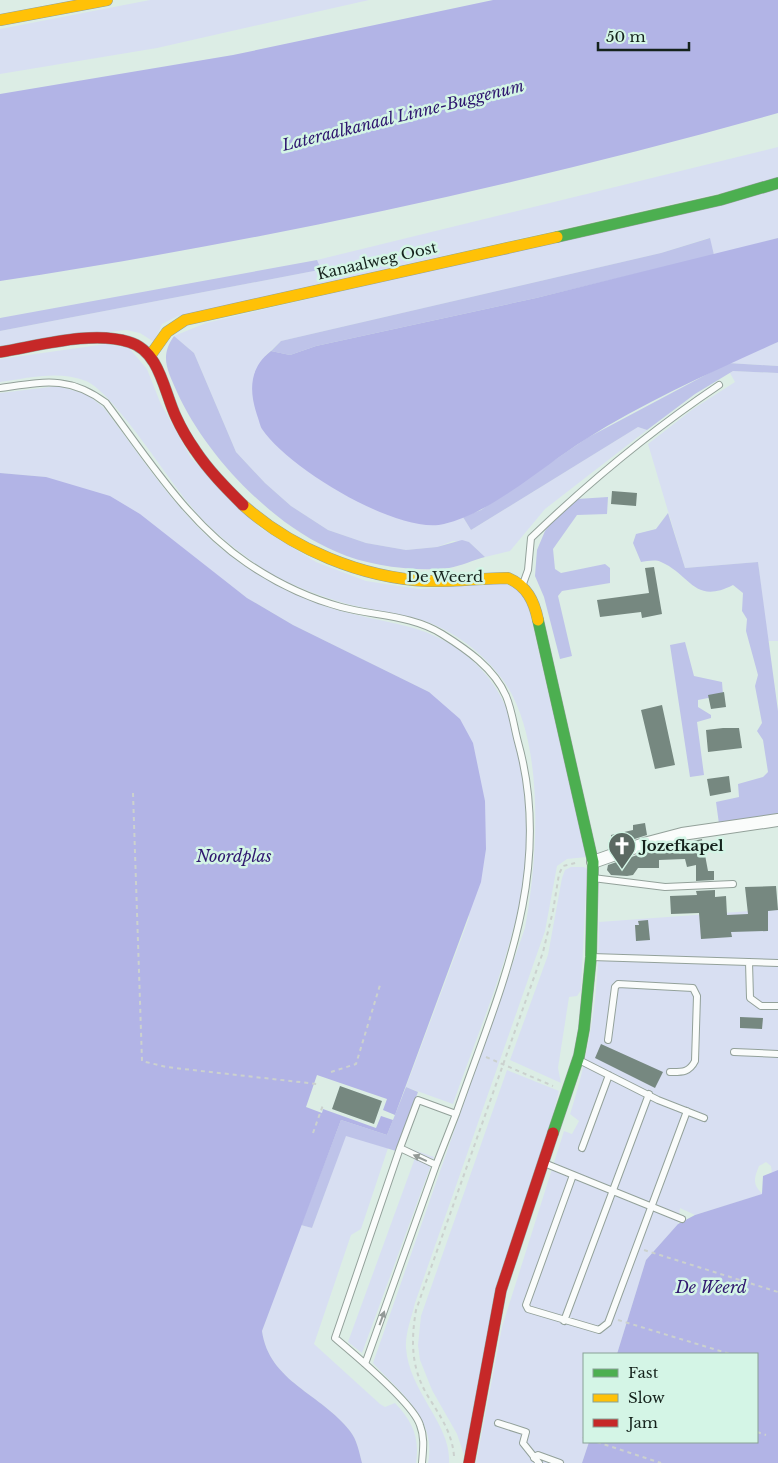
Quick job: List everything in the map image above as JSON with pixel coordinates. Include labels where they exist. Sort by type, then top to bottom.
[{"type":"street","points":[[0,20],[107,0]]},
{"type":"street","name":"Kanaalweg Oost","points":[[150,356],[167,332],[184,320],[710,202],[778,183]]},
{"type":"street","points":[[0,352],[102,338],[132,343],[150,356]]},
{"type":"street","name":"De Weerd","points":[[150,356],[177,419],[196,450],[221,482],[258,517],[308,550],[360,570],[417,580],[508,578],[523,585]]},
{"type":"street","points":[[469,1463],[501,1290],[578,1059],[584,1029],[591,957],[593,862],[535,607],[530,592],[523,585]]},
{"type":"street","points":[[593,862],[644,844],[682,834],[778,820]]},
{"type":"lane","points":[[0,388],[48,381],[68,383],[89,391],[106,403],[186,508],[220,543],[246,562],[282,584],[341,607],[400,618],[439,632],[479,659],[506,695],[528,775],[531,846],[526,892],[515,945],[365,1364]]},
{"type":"lane","points":[[523,585],[528,570],[531,538],[577,493],[607,471],[665,421],[719,385]]},
{"type":"lane","points":[[593,878],[665,887],[733,884]]},
{"type":"lane","points":[[591,957],[778,963]]},
{"type":"lane","points":[[749,962],[750,998],[761,1006],[778,1006]]},
{"type":"lane","points":[[608,1040],[615,987],[618,984],[693,988],[697,996],[694,1061],[691,1068],[685,1071],[670,1072]]},
{"type":"lane","points":[[734,1052],[778,1054]]},
{"type":"lane","points":[[578,1059],[649,1094],[704,1118]]},
{"type":"lane","points":[[582,1148],[609,1075]]},
{"type":"lane","points":[[564,1321],[649,1094]]},
{"type":"lane","points":[[422,1463],[424,1444],[420,1423],[400,1397],[334,1338],[418,1100],[456,1114]]},
{"type":"lane","points":[[573,1174],[526,1305],[528,1309],[599,1330],[604,1329],[608,1323],[687,1111]]},
{"type":"lane","points":[[400,1148],[436,1165]]},
{"type":"lane","points":[[543,1162],[682,1219]]},
{"type":"lane","points":[[498,1423],[526,1432],[522,1443],[537,1461]]},
{"type":"lane","points":[[537,1461],[538,1455],[560,1463]]},
{"type":"path","points":[[134,793],[142,1061],[166,1067],[318,1084]]},
{"type":"path","points":[[454,1459],[453,1443],[446,1425],[417,1373],[413,1354],[412,1332],[416,1310],[543,952],[553,911],[559,874],[563,866],[571,863],[593,862]]},
{"type":"path","points":[[331,1072],[356,1064],[380,985]]},
{"type":"path","points":[[477,1053],[568,1092]]},
{"type":"path","points":[[313,1133],[323,1105]]},
{"type":"path","points":[[645,1250],[778,1292]]},
{"type":"path","points":[[616,1319],[727,1353]]},
{"type":"path","points":[[758,1432],[766,1435]]},
{"type":"path","points":[[600,1443],[661,1463]]},
{"type":"shaded area","points":[[150,0],[369,0],[157,48],[0,74],[0,29]]},
{"type":"shaded area","points":[[778,147],[778,180],[178,316],[162,324],[154,342],[140,333],[126,330],[0,346],[0,331],[319,270],[321,269],[317,260]]},
{"type":"shaded area","points":[[778,189],[778,238],[714,255],[709,238],[661,253],[281,341],[265,356],[444,524],[463,517],[471,530],[638,427],[647,430],[545,509],[510,551],[485,557],[469,542],[453,541],[437,547],[406,550],[366,543],[328,530],[291,506],[265,483],[236,452],[194,353],[174,336],[206,323]]},
{"type":"shaded area","points":[[710,238],[714,255],[536,298],[316,346],[290,355],[271,351],[281,341],[661,253]]},
{"type":"shaded area","points":[[317,260],[321,269],[319,270],[0,331],[0,318]]},
{"type":"shaded area","points":[[174,336],[194,353],[236,452],[265,483],[291,506],[328,530],[366,543],[406,550],[437,547],[462,540],[469,542],[485,557],[449,568],[392,567],[349,557],[313,540],[289,525],[243,486],[223,464],[190,416],[168,371],[167,351]]},
{"type":"shaded area","points":[[778,342],[778,366],[728,363]]},
{"type":"shaded area","points":[[106,344],[129,348],[147,369],[160,402],[191,458],[260,528],[316,562],[366,581],[419,589],[502,583],[516,588],[527,601],[586,857],[567,859],[557,866],[545,931],[415,1303],[408,1331],[406,1348],[409,1364],[414,1379],[444,1435],[449,1463],[428,1463],[429,1447],[422,1419],[405,1396],[373,1363],[525,928],[530,900],[535,835],[532,767],[526,734],[517,705],[503,680],[474,649],[451,633],[425,621],[347,604],[308,591],[270,573],[232,546],[196,512],[125,418],[97,388],[86,381],[54,375],[0,382],[0,359]]},
{"type":"shaded area","points":[[728,363],[778,366],[778,373],[733,371],[695,394],[647,430],[638,427],[471,530],[463,517],[481,510],[587,438]]},
{"type":"shaded area","points":[[733,371],[778,373],[778,641],[768,641],[758,562],[685,568],[648,444],[693,409],[735,382],[730,373]]},
{"type":"shaded area","points":[[59,386],[88,395],[104,408],[152,473],[186,514],[224,551],[246,567],[284,589],[311,601],[339,610],[403,625],[439,638],[459,650],[476,664],[497,690],[507,710],[513,729],[522,775],[526,824],[525,870],[516,917],[501,971],[453,1104],[406,1087],[469,918],[429,692],[293,625],[247,598],[215,574],[46,477],[0,473],[0,393]]},
{"type":"shaded area","points":[[608,497],[607,514],[577,515],[553,549],[555,569],[561,573],[605,564],[610,568],[610,583],[562,591],[558,596],[572,656],[560,659],[544,597],[535,576],[537,550],[545,531],[559,513],[577,499]]},
{"type":"shaded area","points":[[668,513],[685,568],[758,562],[778,711],[778,814],[719,824],[716,802],[739,797],[738,784],[763,777],[768,772],[763,740],[757,731],[762,723],[755,686],[758,675],[746,631],[747,619],[742,611],[743,593],[733,585],[710,592],[701,590],[659,561],[641,562],[633,543],[636,534],[656,529]]},
{"type":"shaded area","points":[[685,642],[694,676],[722,682],[723,695],[698,700],[698,707],[711,715],[711,718],[697,722],[704,775],[690,777],[670,645]]},
{"type":"shaded area","points":[[571,867],[584,867],[587,869],[581,990],[577,996],[569,997],[558,1068],[561,1083],[510,1060],[548,955],[562,878],[565,870]]},
{"type":"shaded area","points":[[778,909],[778,1170],[772,1173],[771,1166],[766,1162],[759,1166],[755,1181],[757,1188],[763,1194],[695,1215],[680,1208],[678,1224],[646,1260],[617,1353],[583,1353],[583,1443],[589,1443],[582,1463],[476,1463],[502,1327],[564,1131],[572,1134],[579,1121],[570,1114],[583,1066],[592,1019],[599,947],[599,922]]},
{"type":"shaded area","points":[[507,1070],[559,1091],[464,1455],[457,1434],[432,1390],[420,1360],[418,1345],[421,1316]]},
{"type":"shaded area","points":[[406,1087],[418,1092],[396,1151],[346,1136],[312,1228],[301,1225],[341,1120],[387,1135]]},
{"type":"shaded area","points":[[346,1135],[388,1148],[361,1229],[351,1235],[314,1344],[380,1404],[385,1407],[395,1403],[401,1410],[410,1423],[416,1437],[416,1463],[362,1463],[356,1442],[350,1431],[338,1418],[298,1386],[275,1363],[267,1348],[262,1331],[301,1225],[312,1228]]},
{"type":"shaded area","points":[[411,1149],[434,1157],[362,1353],[348,1342],[415,1158],[404,1152]]},
{"type":"water","name":"Lateraalkanaal Linne-Buggenum","points":[[493,0],[778,0],[778,113],[585,164],[392,209],[197,248],[0,281],[0,94],[233,55]]},
{"type":"water","points":[[778,238],[778,342],[680,387],[632,412],[586,439],[481,510],[444,524],[424,525],[400,519],[373,509],[319,479],[275,445],[262,429],[254,406],[252,389],[255,372],[258,365],[271,351],[290,355],[316,346],[536,298]]},
{"type":"water","name":"Noordplas","points":[[0,473],[46,477],[110,496],[140,514],[247,598],[293,625],[429,692],[460,719],[473,743],[485,801],[486,849],[481,882],[395,1115],[383,1110],[387,1099],[317,1075],[306,1107],[322,1113],[323,1109],[376,1128],[381,1116],[393,1120],[387,1135],[341,1120],[262,1331],[267,1348],[275,1363],[298,1386],[338,1418],[350,1431],[356,1442],[362,1463],[0,1463]]},
{"type":"water","name":"De Weerd","points":[[778,1170],[778,1463],[582,1463],[589,1443],[758,1443],[758,1353],[617,1353],[646,1260],[678,1224],[695,1215],[762,1194],[763,1176]]},
{"type":"building","points":[[612,491],[637,493],[636,506],[611,504]]},
{"type":"building","points":[[654,567],[662,614],[642,618],[641,612],[600,617],[597,600],[649,593],[645,568]]},
{"type":"building","points":[[724,692],[726,707],[711,709],[708,695]]},
{"type":"building","points":[[662,705],[675,765],[655,769],[641,710]]},
{"type":"building","points":[[739,728],[742,748],[708,752],[706,730]]},
{"type":"building","points":[[729,776],[731,792],[710,796],[707,779]]},
{"type":"building","points":[[645,823],[647,835],[613,846],[611,835],[633,830],[633,825]]},
{"type":"building","points":[[702,839],[708,871],[714,871],[714,880],[696,881],[696,865],[687,867],[685,859],[659,860],[659,868],[638,868],[633,875],[627,876],[611,875],[607,870],[608,865],[646,852]]},
{"type":"building","points":[[776,886],[778,910],[768,911],[768,931],[731,932],[732,937],[701,939],[699,913],[671,914],[670,896],[697,895],[696,891],[715,890],[715,897],[726,896],[727,915],[748,914],[745,887]]},
{"type":"building","points":[[648,920],[650,940],[636,941],[635,925],[639,925],[638,921]]},
{"type":"building","points":[[740,1017],[763,1018],[762,1029],[740,1028]]},
{"type":"building","points":[[601,1044],[663,1072],[655,1088],[595,1058]]},
{"type":"building","points":[[340,1086],[382,1101],[374,1124],[332,1109]]},
{"type":"traffic: fast","points":[[557,237],[720,200],[778,183]]},
{"type":"traffic: fast","points":[[538,620],[593,862],[591,957],[584,1029],[579,1056],[553,1133]]},
{"type":"traffic: slow","points":[[0,20],[107,0]]},
{"type":"traffic: slow","points":[[150,356],[167,332],[185,320],[557,237]]},
{"type":"traffic: slow","points":[[243,505],[262,521],[306,548],[353,567],[378,574],[428,581],[508,578],[520,585],[529,595],[538,620]]},
{"type":"traffic: jam","points":[[0,352],[82,338],[114,339],[129,342],[139,347],[148,354],[160,374],[176,417],[192,446],[224,486],[243,505]]},
{"type":"traffic: jam","points":[[469,1463],[501,1290],[553,1133]]},
{"type":"place","name":"Jozefkapel","points":[[622,870]]}]
